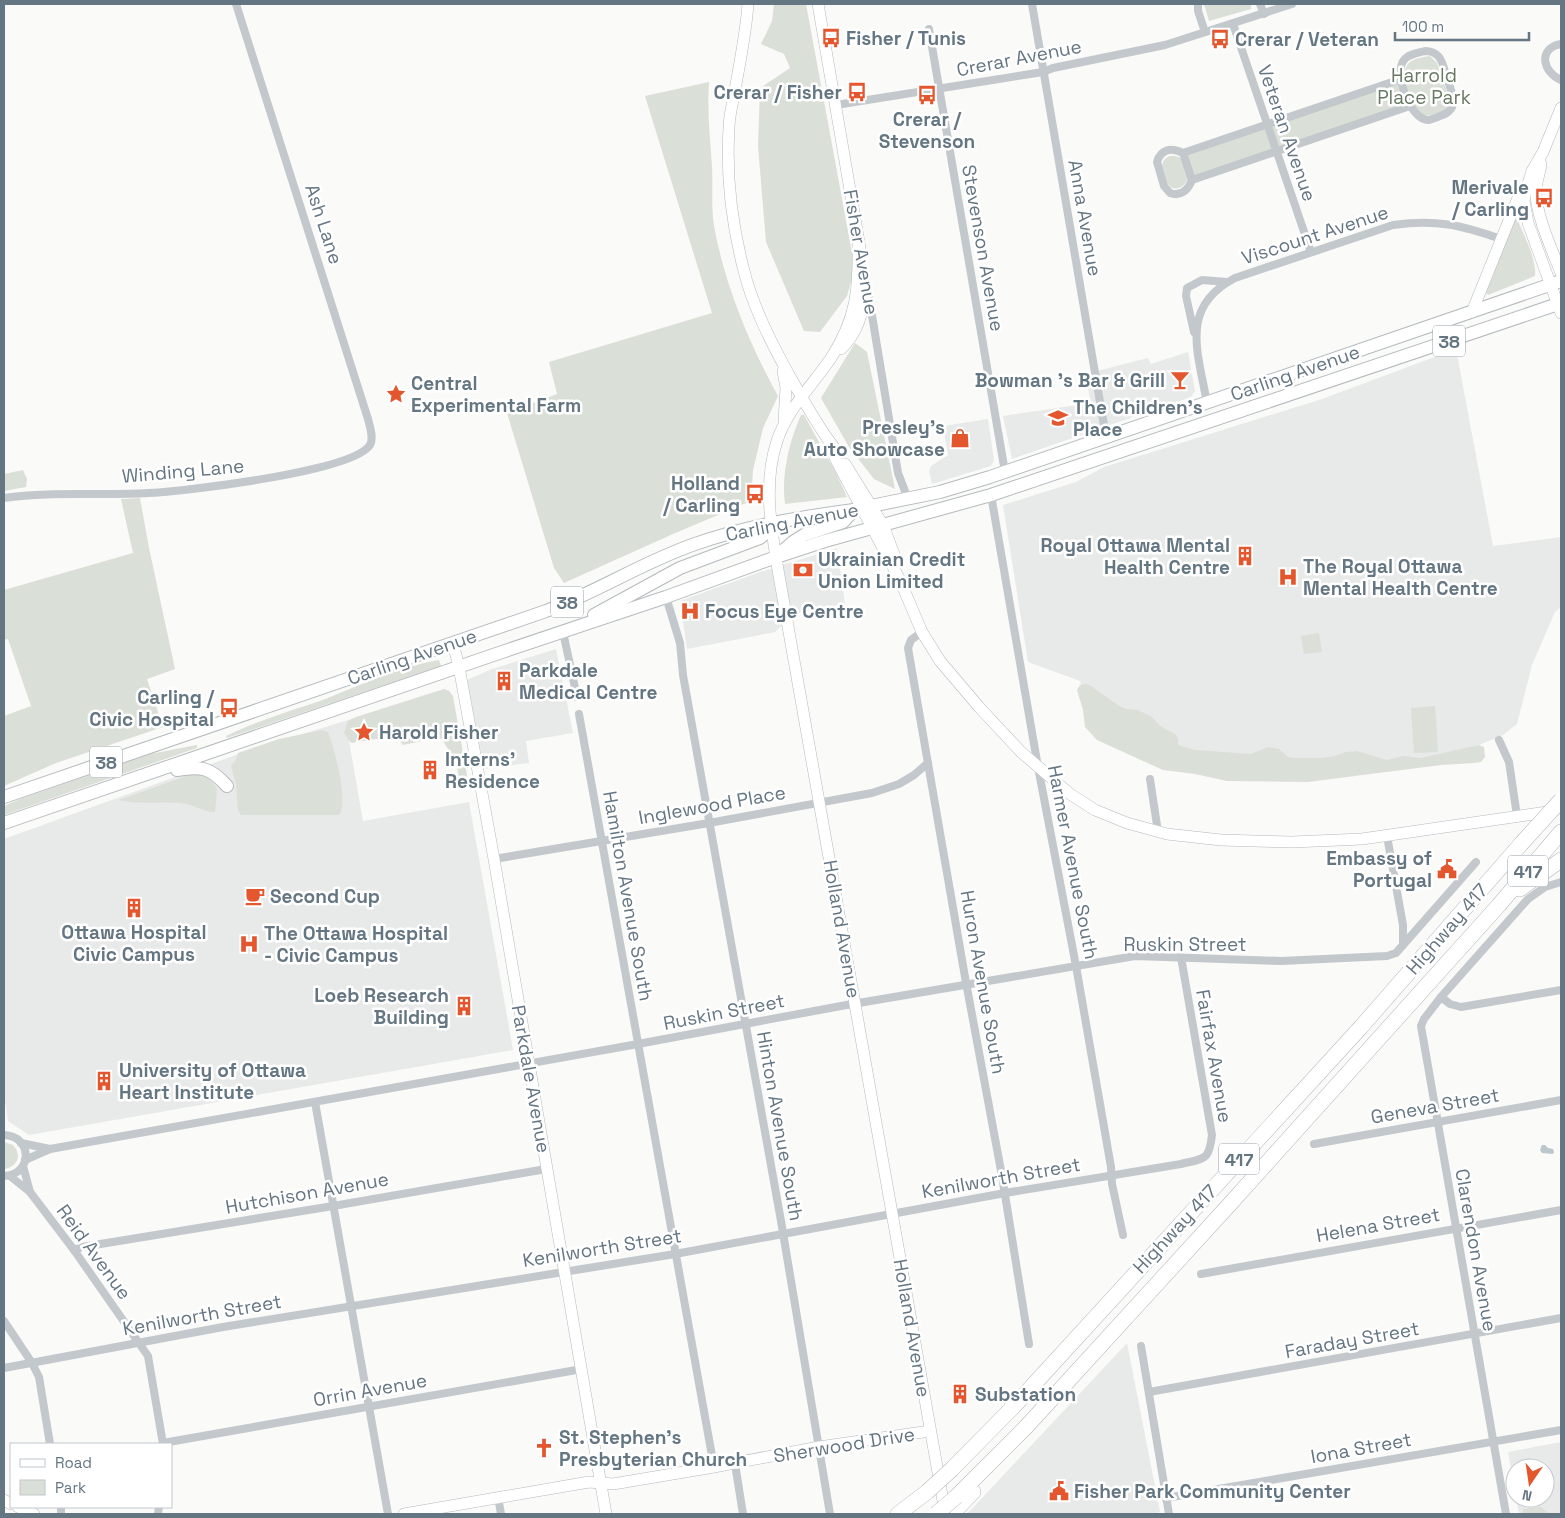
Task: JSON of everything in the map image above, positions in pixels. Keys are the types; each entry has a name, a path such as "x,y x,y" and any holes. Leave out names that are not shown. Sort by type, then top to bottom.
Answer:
{"highway":[{"name":"Highway 417","path":"898,1514 927,1492 952,1469 1014,1405 1361,1027 1561,800"},
{"name":"417","path":"936,1514 961,1499 1499,905 1559,834"},
{"path":"1499,905 1561,860"},
{"path":"952,1514 961,1499"}],"main road":[{"path":"748,4 729,126 728,168 732,209 751,295 763,324 801,396 829,441 855,477 862,508 878,527 897,561 899,578 922,632 940,661 955,680 1011,742 1059,786 1087,805 1116,819 1158,832 1213,839 1270,842 1332,841 1387,836 1561,810"},
{"name":"Fisher Avenue","path":"818,4 865,274"},
{"path":"1472,312 1520,191 1543,152 1561,108"},
{"path":"1543,152 1536,185 1536,198 1542,222 1561,273"},
{"path":"1532,171 1525,195 1525,216 1556,283 1560,306"},
{"name":"Holland Avenue","path":"831,358 852,316 856,302 859,277 858,242"},
{"name":"Holland Avenue","path":"865,274 864,306 858,324 845,345 831,358 801,396 784,424 777,442 770,472 769,495 776,557 946,1514"},
{"name":"Carling Avenue","path":"4,797 576,599 660,558 694,544 735,531 771,523 862,508 966,485 1556,283"},
{"name":"Carling Avenue","path":"4,823 666,598 776,557 991,495 1560,306"},
{"path":"782,361 786,388 784,424"},
{"path":"1089,443 1095,460"},
{"path":"776,557 788,545 804,535 843,522 862,508"},
{"path":"563,632 680,568 758,538 767,532 771,523"},
{"name":"Parkdale Avenue","path":"453,643 460,667 494,859 606,1514"},
{"path":"137,777 197,768 213,772 227,786"},
{"name":"Sherwood Drive","path":"404,1514 589,1482 613,1484 714,1468 819,1447 930,1431"},
{"path":"20,1508 34,1514"}],"street":[{"name":"Ash Lane","path":"236,4 372,432 371,442 362,453"},
{"name":"Anna Avenue","path":"1032,4 1106,437"},
{"path":"1198,4 1198,11 1205,32"},
{"path":"1260,4 1264,14"},
{"name":"Crerar Avenue","path":"836,105 1043,72 1053,68 1165,45 1292,4"},
{"name":"Veteran Avenue","path":"1233,24 1310,252"},
{"name":"Stevenson Avenue","path":"929,29 1005,472"},
{"path":"1561,44 1552,47 1547,54 1545,63 1548,72 1561,80"},
{"path":"1425,51 1433,52 1440,58 1454,98 1453,106 1448,113 1430,120 1418,117 1410,106 1399,71 1408,56 1425,51"},
{"path":"1401,79 1183,153 1172,149 1167,150 1159,157 1158,168 1164,186 1170,193 1180,194 1184,192 1192,180 1410,106"},
{"path":"1183,153 1192,180"},
{"name":"Viscount Avenue","path":"1196,336 1199,316 1205,302 1213,292 1227,282 1382,228 1420,222 1435,222 1459,225 1501,239"},
{"name":"Fisher Avenue","path":"865,274 898,473 908,499"},
{"name":"Viscount Avenue","path":"1207,403 1196,336 1186,296 1187,288 1190,285 1206,280 1227,282"},
{"name":"Winding Lane","path":"4,498 56,494 149,493 242,483 320,468 362,453"},
{"name":"Harmer Avenue South","path":"991,495 1038,767 1076,966 1120,1227 1124,1235"},
{"name":"Hinton Avenue South","path":"666,598 680,643 683,675 744,1025 783,1233 830,1514"},
{"path":"563,632 577,698"},
{"name":"Huron Avenue South","path":"922,632 911,640 908,646 966,984 1005,1193 1029,1344"},
{"name":"Hamilton Avenue South","path":"579,714 714,1468"},
{"path":"1499,740 1509,762 1517,816"},
{"name":"Inglewood Place","path":"494,859 709,823 872,793 899,784 914,775 928,763"},
{"path":"1150,779 1158,832"},
{"path":"1387,836 1403,924 1403,945"},
{"name":"Ruskin Street","path":"5,1177 20,1170 24,1163 50,1149 966,984 1135,956 1281,961 1387,956 1396,953 1476,862"},
{"name":"Clarendon Avenue","path":"1506,1514 1421,1026 1424,1019 1441,997 1528,899 1545,887 1561,882"},
{"name":"Fairfax Avenue","path":"1181,957 1212,1135 1209,1153 1205,1158"},
{"path":"1441,997 1450,1004 1461,1007 1561,990"},
{"name":"Geneva Street","path":"1314,1144 1561,1100"},
{"path":"315,1102 388,1514"},
{"path":"4,1129 8,1136 21,1143"},
{"name":"Ruskin Street","path":"21,1143 50,1149"},
{"name":"Reid Avenue","path":"21,1143 25,1151 24,1163 30,1192"},
{"name":"Kenilworth Street","path":"4,1368 222,1327 675,1254 1005,1193 1182,1164 1205,1158"},
{"name":"Hutchison Avenue","path":"74,1250 82,1247 546,1169"},
{"name":"Reid Avenue","path":"5,1177 30,1192 74,1250 148,1356 163,1443"},
{"name":"Helena Street","path":"1201,1274 1561,1210"},
{"name":"Faraday Street","path":"1149,1392 1561,1318"},
{"path":"4,1321 39,1377 50,1443"},
{"path":"1141,1346 1169,1514"},
{"name":"Orrin Avenue","path":"169,1443 582,1369"},
{"name":"Iona Street","path":"1166,1498 1561,1430"},
{"path":"735,1464 743,1514"},
{"path":"498,1497 501,1514"}],"shaded area":[{"name":"The Royal Ottawa Mental Health Centre","path":"1456,349 1493,546 1561,537 1561,607 1555,612 1532,665 1517,724 1503,735 1457,754 1276,778 1091,729 1080,681 1028,662 1003,505 1076,482 1104,467 1322,399"},
{"path":"1188,352 1195,391 1191,397 1012,459 1003,416 1091,403 1085,374 1148,358 1151,364"},
{"path":"988,419 994,460 991,466 932,484 929,471 931,466 948,455 943,426"},
{"path":"837,548 845,604 796,613 775,632 687,649 680,601 760,572"},
{"path":"556,649 573,733 526,741 529,763 484,769 467,680 492,669"},
{"name":"The Ottawa Hospital - Civic Campus","path":"439,692 455,722 349,741 363,821 469,802 513,1050 29,1135 8,1121 4,1094 4,839 244,752"},
{"path":"1542,1145 1553,1149 1553,1154 1542,1153 1540,1150"},
{"path":"1127,1343 1160,1512 1151,1514 967,1514"},
{"path":"1561,1442 1561,1514 1519,1514 1518,1508 1555,1508 1555,1458 1509,1458 1508,1452"}],"green space":[{"path":"774,4 806,4 855,269 847,296 820,332 804,331 766,242 758,146 760,88 790,68 784,54 761,44 772,21"},
{"path":"1204,4 1251,4 1251,9 1209,21"},
{"name":"Harrold Place Park","path":"1430,56 1437,63 1449,97 1447,107 1439,113 1422,115 1412,104 1188,178 1180,188 1172,188 1167,183 1162,165 1167,157 1175,156 1181,158 1404,81 1405,69 1410,62 1418,58"},
{"path":"709,82 714,226 731,292 739,314 757,356 778,396 763,428 753,470 751,501 564,583 554,568 507,413 557,394 549,362 712,313 645,96"},
{"path":"1515,219 1518,221 1530,248 1535,276 1488,295 1486,293"},
{"path":"855,343 867,352 895,489 874,479 849,447 821,398"},
{"path":"801,415 804,415 847,497 785,504 785,470 793,436"},
{"path":"23,470 27,479 26,487 4,491 4,474"},
{"path":"140,498 175,669 147,679 163,727 56,763 4,786 4,716 31,706 8,639 4,640 4,590 133,553 121,499"},
{"path":"1319,633 1322,652 1304,654 1301,636"},
{"path":"439,660 441,666 227,738 226,736 260,721 320,701 393,672"},
{"path":"1086,684 1119,706 1138,710 1152,717 1160,726 1175,734 1178,739 1178,745 1195,750 1251,754 1268,747 1279,749 1288,757 1294,758 1323,758 1357,751 1387,760 1403,756 1421,758 1479,745 1484,747 1485,757 1481,762 1474,763 1441,765 1308,782 1227,781 1163,770 1097,740 1085,727 1083,710 1077,690 1080,685"},
{"path":"444,689 453,696 468,781 460,783 456,763 442,739 436,738 403,745 395,736 351,743 344,733 348,721 356,717"},
{"path":"1435,706 1438,752 1414,753 1411,708"},
{"path":"322,730 328,732 339,774 342,809 339,815 241,815 238,810 236,784 231,765 235,762 238,753 279,739"},
{"path":"197,745 197,748 4,815 4,806 20,799 150,754"},
{"path":"192,774 207,777 217,789 215,812 181,803 119,800"},
{"path":"4,1142 13,1145 18,1156 16,1163 5,1169"},
{"path":"1542,1508 1549,1514 1523,1514 1523,1509"}],"place":[{"name":"Fisher / Tunis","path":"831,38"},
{"name":"Crerar / Veteran","path":"1220,39"},
{"name":"Crerar / Fisher","path":"857,92"},
{"name":"Crerar / Stevenson","path":"927,95"},
{"name":"Merivale / Carling","path":"1544,198"},
{"name":"Bowman 's Bar & Grill","path":"1180,380"},
{"name":"Central Experimental Farm","path":"396,394"},
{"name":"The Children's Place","path":"1058,418"},
{"name":"Presley's Auto Showcase","path":"960,438"},
{"name":"Holland / Carling","path":"755,494"},
{"name":"Royal Ottawa Mental Health Centre","path":"1245,556"},
{"name":"Ukrainian Credit Union Limited","path":"803,570"},
{"name":"The Royal Ottawa Mental Health Centre","path":"1288,577"},
{"name":"Focus Eye Centre","path":"690,611"},
{"name":"Parkdale Medical Centre","path":"504,681"},
{"name":"Carling / Civic Hospital","path":"229,708"},
{"name":"Harold Fisher","path":"364,732"},
{"name":"Interns' Residence","path":"430,770"},
{"name":"Embassy of Portugal","path":"1447,869"},
{"name":"Second Cup","path":"255,896"},
{"name":"Ottawa Hospital Civic Campus","path":"134,908"},
{"name":"The Ottawa Hospital - Civic Campus","path":"249,944"},
{"name":"Loeb Research Building","path":"464,1006"},
{"name":"University of Ottawa Heart Institute","path":"104,1081"},
{"name":"Substation","path":"960,1394"},
{"name":"St. Stephen's Presbyterian Church","path":"544,1448"},
{"name":"Fisher Park Community Center","path":"1059,1491"}]}
